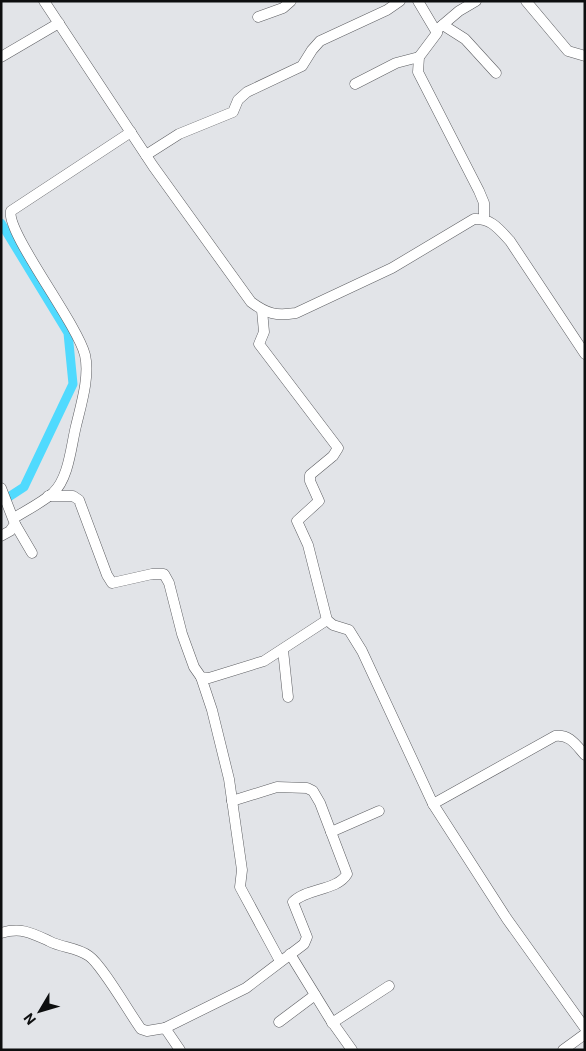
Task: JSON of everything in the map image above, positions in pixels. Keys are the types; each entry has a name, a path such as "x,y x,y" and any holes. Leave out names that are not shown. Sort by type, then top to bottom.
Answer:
{"street":[{"path":"44,1 146,155 251,302 262,310 280,316 296,312 405,261 474,219 484,219 496,225 510,241 585,354"},
{"path":"258,17 283,8 291,1"},
{"path":"146,155 179,134 231,113 238,100 247,92 302,66 320,41 387,10 400,1"},
{"path":"418,1 440,28 465,39 496,73"},
{"path":"476,1 459,11 440,28 436,37 419,57 417,64 421,81 479,190 484,202 484,219"},
{"path":"526,1 568,50 585,56"},
{"path":"1,57 59,23"},
{"path":"356,84 396,63 419,57"},
{"path":"1,536 10,531 15,521 48,496 63,478 82,396 86,364 82,346 64,309 24,246 10,216 11,211 131,132"},
{"path":"262,310 264,332 260,344 338,448 337,453 310,475 310,482 319,501 297,521 308,545 327,620 332,625 349,630 360,646 433,804 507,919 585,1028"},
{"path":"2,489 15,521 32,552"},
{"path":"48,496 73,496 79,500 107,575 112,583 152,574 164,574 169,583 185,643 194,667 201,677 212,710 232,801 242,870 240,887 280,961"},
{"path":"201,677 209,678 256,664 283,650 327,620"},
{"path":"283,650 288,697"},
{"path":"433,804 555,736 564,735 571,739 585,755"},
{"path":"1,933 14,930 29,931 50,942 72,947 86,954 94,961 141,1029 147,1031 165,1028 232,996 304,944 307,937 293,902 304,895 339,881 347,874 316,795 307,788 277,787 232,801"},
{"path":"331,832 379,811"},
{"path":"290,954 332,1023 352,1050"},
{"path":"332,1023 389,986"},
{"path":"280,1022 315,995"},
{"path":"165,1028 180,1050"},
{"path":"563,1050 585,1034"}],"waterway":[{"path":"1,223 68,333 73,384 24,487 1,502"}]}
